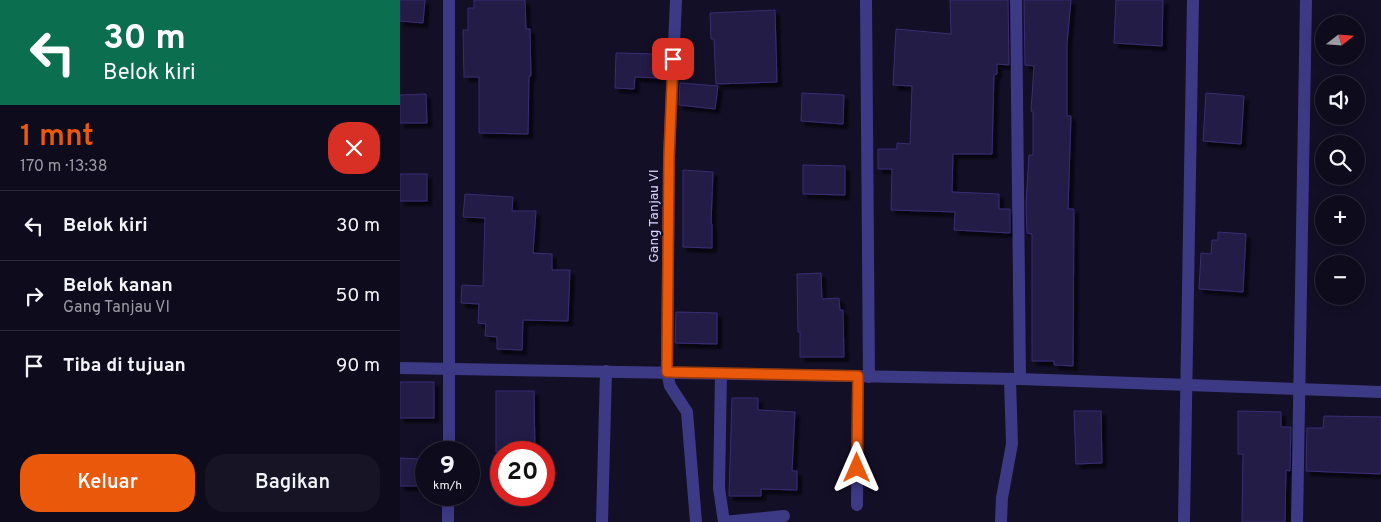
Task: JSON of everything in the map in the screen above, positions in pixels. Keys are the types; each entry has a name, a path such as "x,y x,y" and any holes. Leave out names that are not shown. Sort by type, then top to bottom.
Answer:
{"street":[{"path":"449,0 449,441"},
{"name":"Gang Tanjau VI","path":"667,372 669,157 676,0"},
{"path":"857,505 863,377 866,0"},
{"path":"1001,522 1002,498 1012,444 1015,379 1016,0"},
{"path":"1184,522 1193,0"},
{"path":"1297,522 1306,0"},
{"path":"400,368 1015,379 1381,392"},
{"path":"602,522 606,371"},
{"path":"667,372 670,386 687,412 696,522"},
{"path":"721,374 719,488 724,522 784,516"},
{"path":"448,506 448,522"}],"building":[{"path":"400,0 425,0 423,23 400,21"},
{"path":"474,0 525,0 526,29 530,29 531,76 529,76 528,134 479,133 479,77 464,77 463,30 468,30 468,8 474,8"},
{"path":"950,0 1008,0 1009,65 997,64 997,74 994,75 992,154 953,154 952,192 999,194 999,209 1010,209 1010,233 954,230 955,212 891,210 892,169 878,169 878,149 897,149 897,143 910,144 912,86 893,85 896,29 951,34"},
{"path":"1024,0 1071,0 1067,44 1067,116 1071,116 1068,209 1074,209 1073,366 1054,365 1054,361 1032,361 1032,234 1027,233 1026,203 1029,155 1033,155 1033,112 1031,111 1034,66 1025,65"},
{"path":"1116,0 1163,0 1162,46 1114,43"},
{"path":"775,10 777,82 716,84 714,39 711,39 710,13"},
{"path":"616,53 659,54 659,78 635,77 634,89 615,88"},
{"path":"680,83 718,86 715,109 679,105"},
{"path":"802,93 844,95 843,124 801,121"},
{"path":"1206,93 1244,96 1241,144 1203,141"},
{"path":"426,94 427,123 400,123 400,95"},
{"path":"803,165 845,166 845,195 803,194"},
{"path":"683,170 713,172 712,248 683,247"},
{"path":"400,174 427,174 427,201 400,201"},
{"path":"465,194 513,197 512,211 536,211 533,253 552,254 552,270 570,270 568,321 523,320 522,350 497,349 497,337 485,336 486,324 478,323 479,304 461,303 462,285 483,286 485,218 463,217"},
{"path":"1218,232 1246,234 1243,292 1199,289 1201,253 1211,254 1212,240 1218,240"},
{"path":"821,273 822,299 839,298 840,310 843,310 844,357 800,357 797,274"},
{"path":"676,312 717,313 717,344 675,343"},
{"path":"400,382 434,382 434,418 400,418"},
{"path":"496,391 534,391 535,441 496,441"},
{"path":"732,398 758,398 758,410 795,412 792,471 797,471 797,490 761,489 761,496 729,496"},
{"path":"1074,411 1101,411 1102,463 1076,464"},
{"path":"1238,411 1281,412 1281,427 1291,427 1290,471 1286,470 1285,522 1242,522 1243,454 1238,454"},
{"path":"1324,416 1381,417 1381,474 1306,471 1307,428 1323,428"},
{"path":"400,458 415,459 415,486 400,486"}],"route":[{"path":"673,59 669,157 667,372 858,376 857,468"}]}
